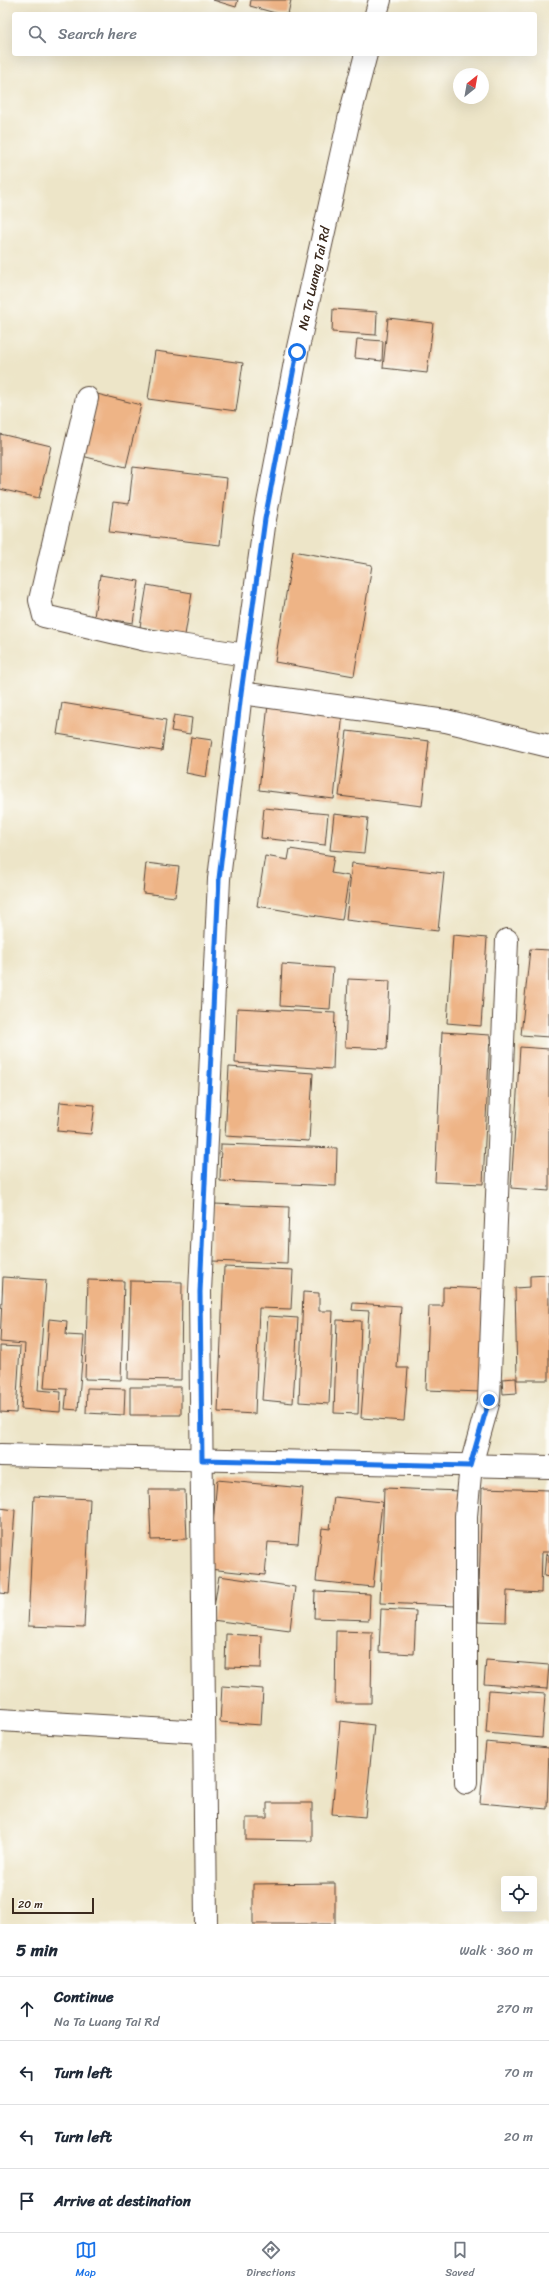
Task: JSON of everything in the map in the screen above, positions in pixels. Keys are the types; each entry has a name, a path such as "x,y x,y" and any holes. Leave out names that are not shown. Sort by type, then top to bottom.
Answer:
{"street":[{"path":"377,12 380,0"},
{"name":"Na Ta Luang Tai Rd","path":"206,1924 200,1292 219,879 241,693 265,519 297,352 350,115 365,56"},
{"path":"87,398 40,600 44,616 146,640 246,655"},
{"path":"241,693 446,721 549,746"},
{"path":"466,1783 466,1516 470,1466 489,1400 507,940"},
{"path":"0,1455 549,1467"},
{"path":"0,1720 203,1732"}],"building":[{"path":"213,0 238,0 236,7"},
{"path":"251,0 291,0 288,12 272,12 250,6"},
{"path":"333,309 377,312 376,335 332,332"},
{"path":"388,318 433,323 427,373 383,368"},
{"path":"357,339 383,341 382,361 355,358"},
{"path":"155,351 243,363 236,411 148,399"},
{"path":"93,393 141,405 126,467 78,455"},
{"path":"0,434 51,446 39,498 0,489"},
{"path":"133,467 227,478 220,545 109,532 113,502 129,504"},
{"path":"293,551 372,565 354,676 275,662"},
{"path":"100,575 139,581 133,623 94,617"},
{"path":"147,585 192,593 185,635 140,627"},
{"path":"62,703 166,720 162,751 57,734"},
{"path":"268,704 343,713 334,799 259,790"},
{"path":"174,715 192,718 190,734 171,731"},
{"path":"347,731 429,741 422,806 339,796"},
{"path":"191,737 212,740 206,777 186,773"},
{"path":"264,808 328,814 325,845 261,838"},
{"path":"334,814 368,818 364,853 330,850"},
{"path":"290,849 334,856 331,873 349,876 342,920 257,906 265,856 288,860"},
{"path":"146,863 179,867 175,897 143,893"},
{"path":"352,863 444,873 438,931 346,920"},
{"path":"453,935 487,938 481,1026 447,1023"},
{"path":"530,949 549,950 549,1037 521,1035"},
{"path":"282,964 333,968 330,1009 280,1006"},
{"path":"348,979 390,981 387,1049 345,1047"},
{"path":"237,1008 335,1013 333,1069 235,1063"},
{"path":"442,1032 490,1035 483,1184 435,1182"},
{"path":"520,1047 549,1049 549,1191 511,1188"},
{"path":"229,1067 313,1073 309,1141 225,1136"},
{"path":"60,1102 95,1105 91,1134 57,1131"},
{"path":"221,1144 337,1148 336,1186 220,1181"},
{"path":"214,1204 289,1207 287,1264 212,1261"},
{"path":"224,1267 293,1270 291,1309 259,1308 255,1414 218,1412"},
{"path":"549,1275 549,1380 517,1380 515,1288 530,1287 530,1276"},
{"path":"3,1277 46,1280 38,1390 61,1392 60,1412 21,1409 25,1344 0,1342"},
{"path":"88,1280 124,1281 121,1380 85,1379"},
{"path":"130,1281 182,1282 181,1380 128,1379"},
{"path":"443,1287 486,1289 482,1392 426,1390 429,1306 443,1306"},
{"path":"303,1292 319,1293 319,1311 333,1311 329,1404 299,1402"},
{"path":"353,1303 401,1306 397,1368 408,1368 404,1421 361,1418 369,1311 352,1310"},
{"path":"268,1316 298,1318 293,1403 262,1400"},
{"path":"49,1319 67,1321 66,1335 84,1336 78,1410 65,1409 67,1389 44,1388"},
{"path":"337,1320 361,1321 358,1414 334,1413"},
{"path":"0,1346 20,1347 16,1413 0,1412"},
{"path":"516,1378 517,1393 503,1394 502,1379"},
{"path":"130,1387 181,1387 181,1415 130,1415"},
{"path":"87,1388 125,1389 124,1415 86,1413"},
{"path":"217,1480 303,1488 298,1544 268,1542 265,1575 209,1569"},
{"path":"384,1488 460,1491 456,1606 380,1603"},
{"path":"482,1488 549,1490 549,1552 542,1552 541,1593 507,1591 506,1622 478,1621"},
{"path":"149,1490 185,1490 187,1539 151,1540"},
{"path":"34,1496 90,1499 84,1628 28,1626"},
{"path":"334,1497 382,1502 373,1587 316,1581 322,1528 330,1529"},
{"path":"0,1508 15,1510 9,1594 0,1593"},
{"path":"546,1554 549,1555 549,1577 544,1576"},
{"path":"219,1576 295,1587 290,1630 212,1620"},
{"path":"315,1591 370,1594 369,1620 314,1618"},
{"path":"381,1609 416,1611 414,1654 379,1652"},
{"path":"336,1631 372,1632 371,1703 335,1703"},
{"path":"226,1634 262,1636 261,1668 225,1667"},
{"path":"486,1660 549,1665 547,1689 484,1684"},
{"path":"222,1686 263,1689 261,1725 220,1722"},
{"path":"489,1690 545,1694 542,1738 486,1733"},
{"path":"340,1721 374,1725 365,1817 332,1814"},
{"path":"486,1742 549,1748 547,1809 480,1803"},
{"path":"267,1803 312,1803 312,1841 246,1840 246,1818 267,1818"},
{"path":"335,1883 335,1924 253,1924 253,1884"}],"route":[{"path":"297,352 265,519 241,693 219,879 200,1292 202,1460 470,1466 489,1400"}]}
